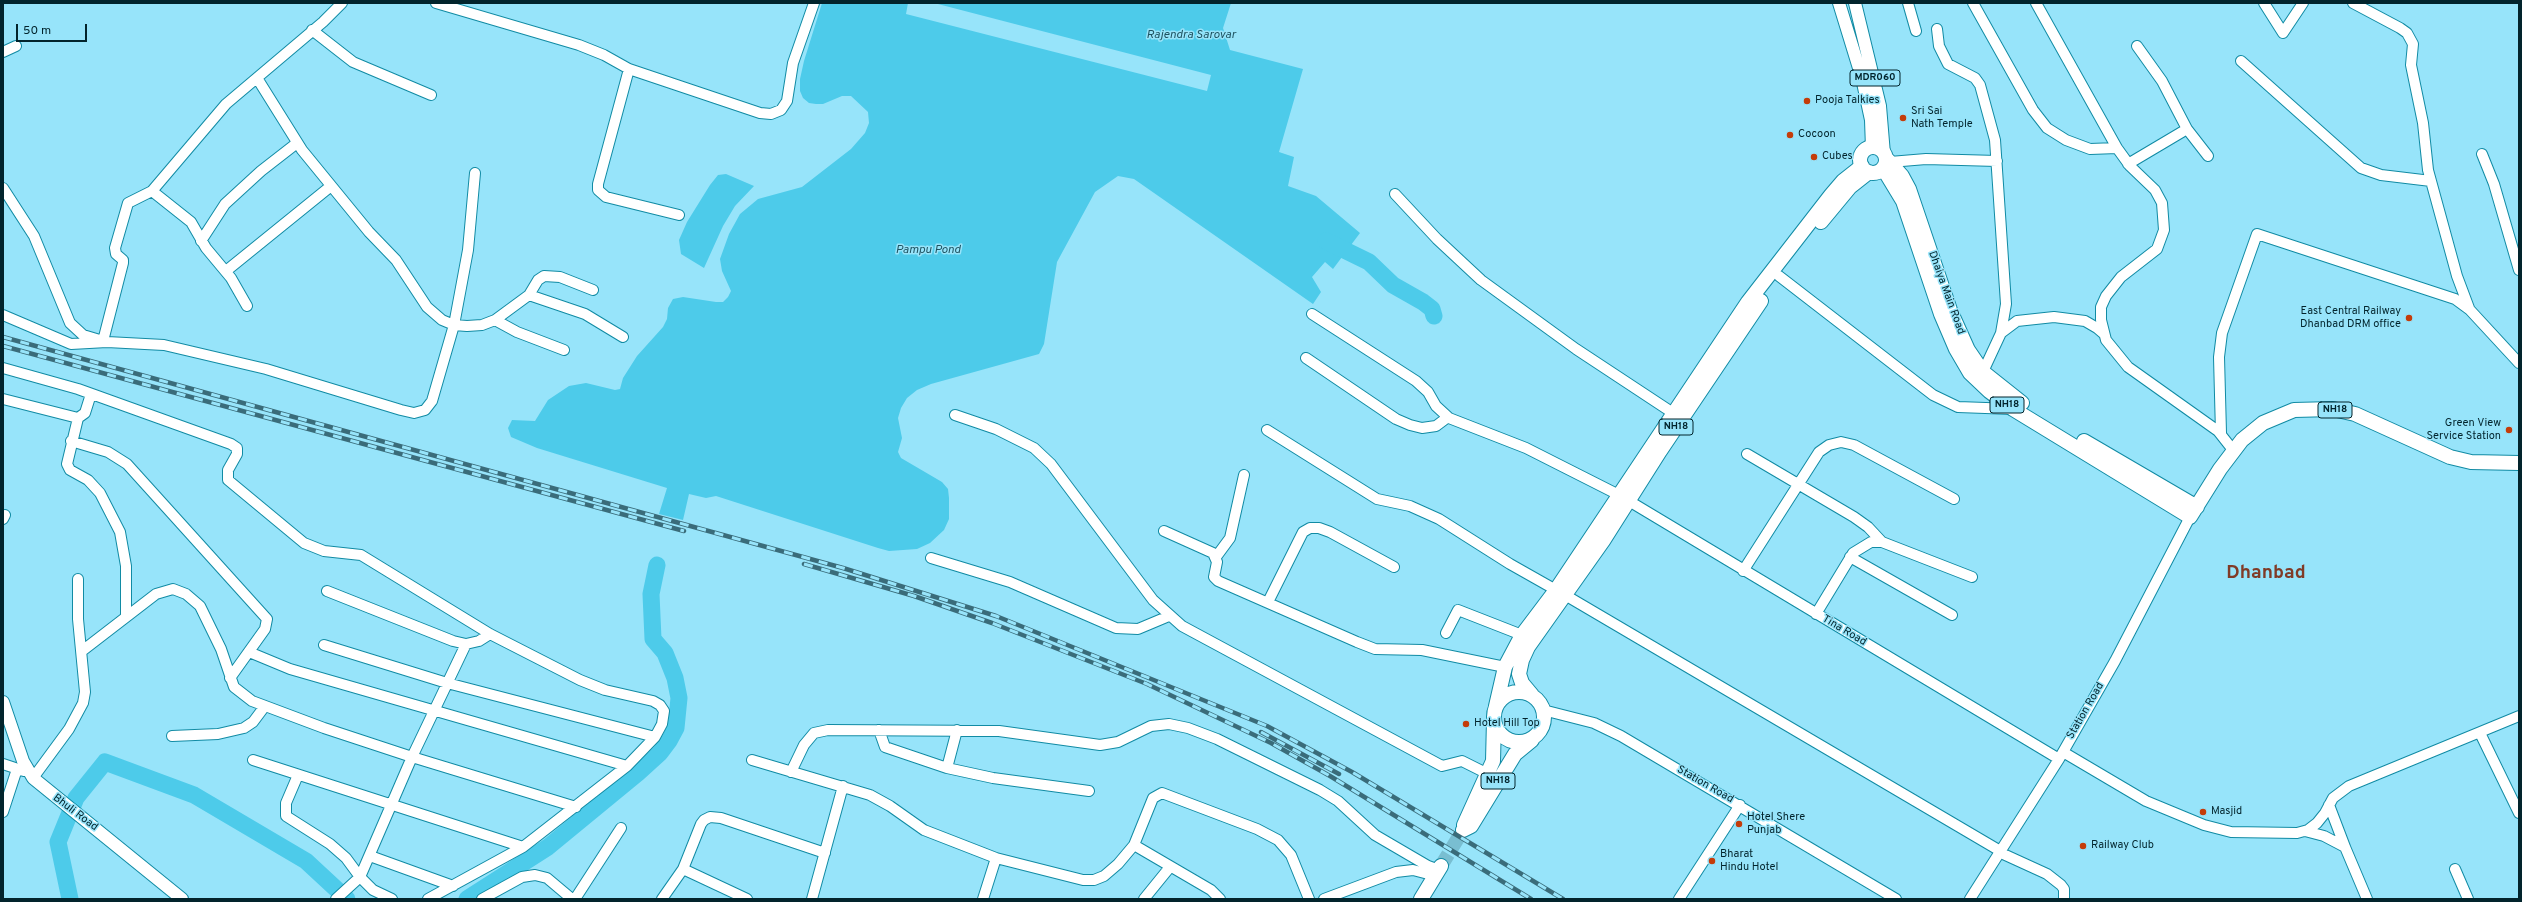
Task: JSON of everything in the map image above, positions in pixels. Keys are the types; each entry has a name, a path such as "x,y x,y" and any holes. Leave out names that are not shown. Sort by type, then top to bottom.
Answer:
{"highway":[{"name":"NH18","path":"1624,498 1660,451 1780,276 1850,187 1878,161"},
{"name":"NH18","path":"1561,593 1522,634 1505,667 1495,712 1493,761 1464,821 1462,831 1471,826 1515,754 1537,734 1543,723 1543,710 1520,679 1522,660 1528,647 1561,593 1624,498 1673,413 1721,341 1775,266 1843,181 1878,161"},
{"name":"Dhaiya Main Road","path":"1878,161 1902,201 1950,335 1964,364 2019,402 2193,512"},
{"name":"Dhaiya Main Road","path":"1981,377 2013,409 2193,512"},
{"name":"NH18","path":"2193,512 2233,450 2250,432 2278,415 2313,408 2333,409 2355,414 2450,457 2471,462 2519,463"},
{"path":"1532,696 1515,692 1504,697 1495,712 1502,735 1513,741 1526,740 1537,734"},
{"path":"1421,899 1439,871"}],"main road":[{"name":"Dhaiya Main Road","path":"1839,3 1862,78 1878,161"},
{"name":"Dhaiya Main Road","path":"1855,3 1880,106 1878,161"},
{"name":"Bhuli Road","path":"3,702 26,773 52,796 182,899"}],"street":[{"path":"105,342 123,263 123,260 116,254 115,248 125,209 132,200 152,191 226,104 342,3"},
{"path":"436,3 590,49 629,69 760,113 776,113 787,101 794,56 814,3"},
{"path":"1908,3 1916,31"},
{"path":"1973,3 2032,110 2043,124 2055,134 2078,146 2099,150 2117,148"},
{"path":"2036,3 2117,148 2128,164 2160,196 2163,210 2164,230 2157,249 2126,272 2106,296 2100,312 2104,334"},
{"path":"2264,3 2283,34 2303,3"},
{"path":"2353,3 2400,28 2411,38 2414,49 2413,75 2420,104 2431,181 2457,276 2470,310"},
{"path":"1937,29 1939,46 1948,64 1975,78 1980,85 1993,127 1997,161 2006,289 2001,333 1981,377"},
{"path":"312,30 353,62 431,95"},
{"path":"3,52 16,46"},
{"path":"2137,46 2162,81 2187,129 2208,156"},
{"path":"2241,61 2361,168 2381,176 2431,181"},
{"path":"629,69 598,184 598,190 606,197 679,215"},
{"path":"257,78 297,144 369,232 396,260 427,307 442,320 454,325 482,324 495,320 529,296 538,280 544,276 560,277 593,290"},
{"path":"2128,164 2187,129"},
{"path":"201,241 225,204 261,171 297,144"},
{"path":"2482,154 2494,184 2519,270"},
{"path":"1878,161 1919,159 1997,161"},
{"path":"3,315 71,344 105,342 143,343 186,349 266,369 414,413 425,410 432,401 454,325 468,250 475,173"},
{"path":"226,271 331,186"},
{"path":"3,188 34,236 70,323 83,335 105,342"},
{"path":"152,191 191,222 201,241 226,271 247,306"},
{"path":"1395,194 1437,239 1481,280 1564,341 1673,413"},
{"path":"2221,433 2219,357 2222,333 2257,234 2447,296 2470,310 2518,360"},
{"path":"1780,276 1933,395 1958,407 2013,409"},
{"path":"529,296 585,314 623,337"},
{"path":"1306,358 1396,419 1410,426 1422,428 1436,426 1448,417 1436,406 1428,392 1416,381 1312,314"},
{"path":"2001,333 2017,321 2054,317 2085,321 2098,328 2104,334 2112,349 2128,367 2221,433 2233,450"},
{"path":"495,320 511,329 564,350"},
{"path":"3,368 91,394 232,444 236,448 237,454 228,470 228,480 304,542 324,551 361,555 490,634 580,680 605,690 660,704 664,711 662,724 655,737 627,766 523,847 428,899"},
{"path":"91,394 85,413 78,418 71,441 67,464 70,470 88,480 100,492 120,532 126,566 126,616"},
{"path":"3,399 78,418"},
{"path":"955,415 996,429 1034,448 1051,464 1153,600 1169,616 1182,626 1211,643 1266,670 1442,766 1462,761 1488,774"},
{"name":"Tina Road","path":"1448,417 1526,448 1624,498 1816,614 2061,755 2146,801 2204,826 2231,832 2263,834 2305,831 2324,836 2345,847"},
{"path":"1267,430 1377,499 1410,506 1444,521 1510,564 2001,853 2047,874 2064,889 2064,899"},
{"path":"71,441 108,452 127,464 164,508 267,619 265,629 230,678"},
{"path":"1743,571 1797,484 1819,452 1829,445 1841,442 1854,445 1954,499"},
{"path":"1747,454 1854,517 1882,542 1972,577"},
{"path":"1244,475 1230,538 1216,557 1214,577 1218,581 1375,649 1422,650 1505,667"},
{"name":"Station Road","path":"1970,899 2001,853 2061,755 2115,661 2193,512"},
{"path":"1268,602 1303,532 1310,528 1319,528 1330,532 1394,567"},
{"path":"1164,531 1213,553 1216,557"},
{"path":"1816,614 1850,557 1862,546 1871,542 1882,542"},
{"path":"1850,557 1952,616"},
{"path":"931,558 1010,582 1116,628 1138,629 1169,616"},
{"path":"3,812 26,773 69,729 83,703 85,692 78,619 78,579"},
{"path":"82,651 156,594 173,589 186,594 200,606 221,649 230,678 240,694 265,706 412,757 576,807"},
{"path":"327,591 466,644 479,641 490,634"},
{"path":"1446,633 1458,610 1522,634"},
{"path":"338,898 350,885 360,878 412,757 466,644"},
{"path":"324,645 447,683 655,737"},
{"path":"249,652 290,669 627,766"},
{"path":"172,736 218,734 244,728 253,722 265,706"},
{"name":"Station Road","path":"1543,710 1594,723 1621,736 1740,804 1896,899"},
{"path":"2305,831 2317,823 2339,791 2348,786 2519,716"},
{"path":"792,772 804,744 814,733 828,730 957,730 1030,734 1100,746 1118,742 1151,726 1169,724 1188,728 1217,739 1320,790 1338,801 1376,835 1439,871"},
{"path":"879,730 885,747 947,768 993,778 1088,791"},
{"path":"947,768 957,730"},
{"path":"2480,733 2519,813"},
{"path":"253,760 523,847"},
{"path":"752,760 870,795 890,806 924,830 996,858 1083,880 1094,880 1104,876 1114,868 1134,845 1154,798 1157,794 1168,795 1257,829 1278,840 1291,854 1309,899"},
{"path":"3,764 26,773"},
{"path":"298,775 286,803 286,816 330,844 346,858 360,878 373,890 392,899"},
{"path":"812,899 843,786"},
{"path":"1679,899 1740,804"},
{"path":"2329,804 2367,899"},
{"path":"662,899 683,869 701,824 704,820 710,817 721,818 825,853"},
{"path":"482,899 522,878 535,874 547,878 574,899 620,828"},
{"path":"1134,845 1211,890 1220,899"},
{"path":"370,856 453,886"},
{"path":"983,899 996,858"},
{"path":"1144,899 1170,867"},
{"path":"683,869 747,899"},
{"path":"2455,869 2468,899"},
{"path":"1324,899 1396,872 1413,870 1439,871"}],"water":[{"name":"Pampu Pond","path":"822,3 908,3 906,14 1207,91 1211,75 934,3 1231,3 1223,28 1230,50 1303,69 1279,152 1294,157 1288,186 1316,196 1360,233 1333,269 1325,262 1312,277 1321,292 1313,304 1134,179 1118,176 1095,192 1057,262 1044,344 1039,354 931,384 917,390 907,398 901,408 898,418 902,438 898,452 901,458 942,482 948,489 949,519 944,530 930,543 917,549 889,551 716,496 706,498 689,494 683,520 659,514 667,488 537,448 511,437 508,428 512,420 535,421 548,400 569,386 586,383 615,390 620,389 623,378 637,356 663,327 667,319 668,308 673,299 683,297 723,302 728,297 731,291 722,271 720,259 729,234 740,214 758,199 802,187 851,149 865,133 869,123 868,112 851,96 842,96 823,104 816,104 809,103 803,98 800,91 800,79 804,61"},
{"path":"726,174 754,186 735,206 723,226 704,268 681,254 679,240 687,222 710,185 718,175"}],"waterway":[{"path":"1326,241 1369,262 1393,285 1423,302 1432,309 1434,316"},
{"path":"467,899 548,847 638,773 660,753 669,741 676,728 679,698 675,678 665,653 653,639 651,594 657,565"},
{"path":"70,899 58,842 76,798 105,762 194,795 306,861 347,899"}],"tunnel":[{"path":"1441,866 1461,833"}],"railway":[{"path":"3,337 843,568 996,616 1267,726 1352,772 1563,899"},
{"path":"3,346 684,531"},
{"path":"804,564 914,596 992,623 1147,684 1271,743 1330,776 1531,899"},
{"path":"1261,732 1339,774"}],"place":[{"name":"Pooja Talkies","path":"1807,101"},
{"name":"Sri Sai Nath Temple","path":"1903,118"},
{"name":"Cocoon","path":"1790,135"},
{"name":"Cubes","path":"1814,157"},
{"name":"East Central Railway Dhanbad DRM office","path":"2409,318"},
{"name":"Green View Service Station","path":"2509,430"},
{"name":"Hotel Hill Top","path":"1466,724"},
{"name":"Masjid","path":"2203,812"},
{"name":"Hotel Shere Punjab","path":"1739,824"},
{"name":"Railway Club","path":"2083,846"},
{"name":"Bharat Hindu Hotel","path":"1712,861"}],"district":[{"name":"Dhanbad","path":"2266,574"}],"water label":[{"name":"Rajendra Sarovar","path":"1191,36"}]}
